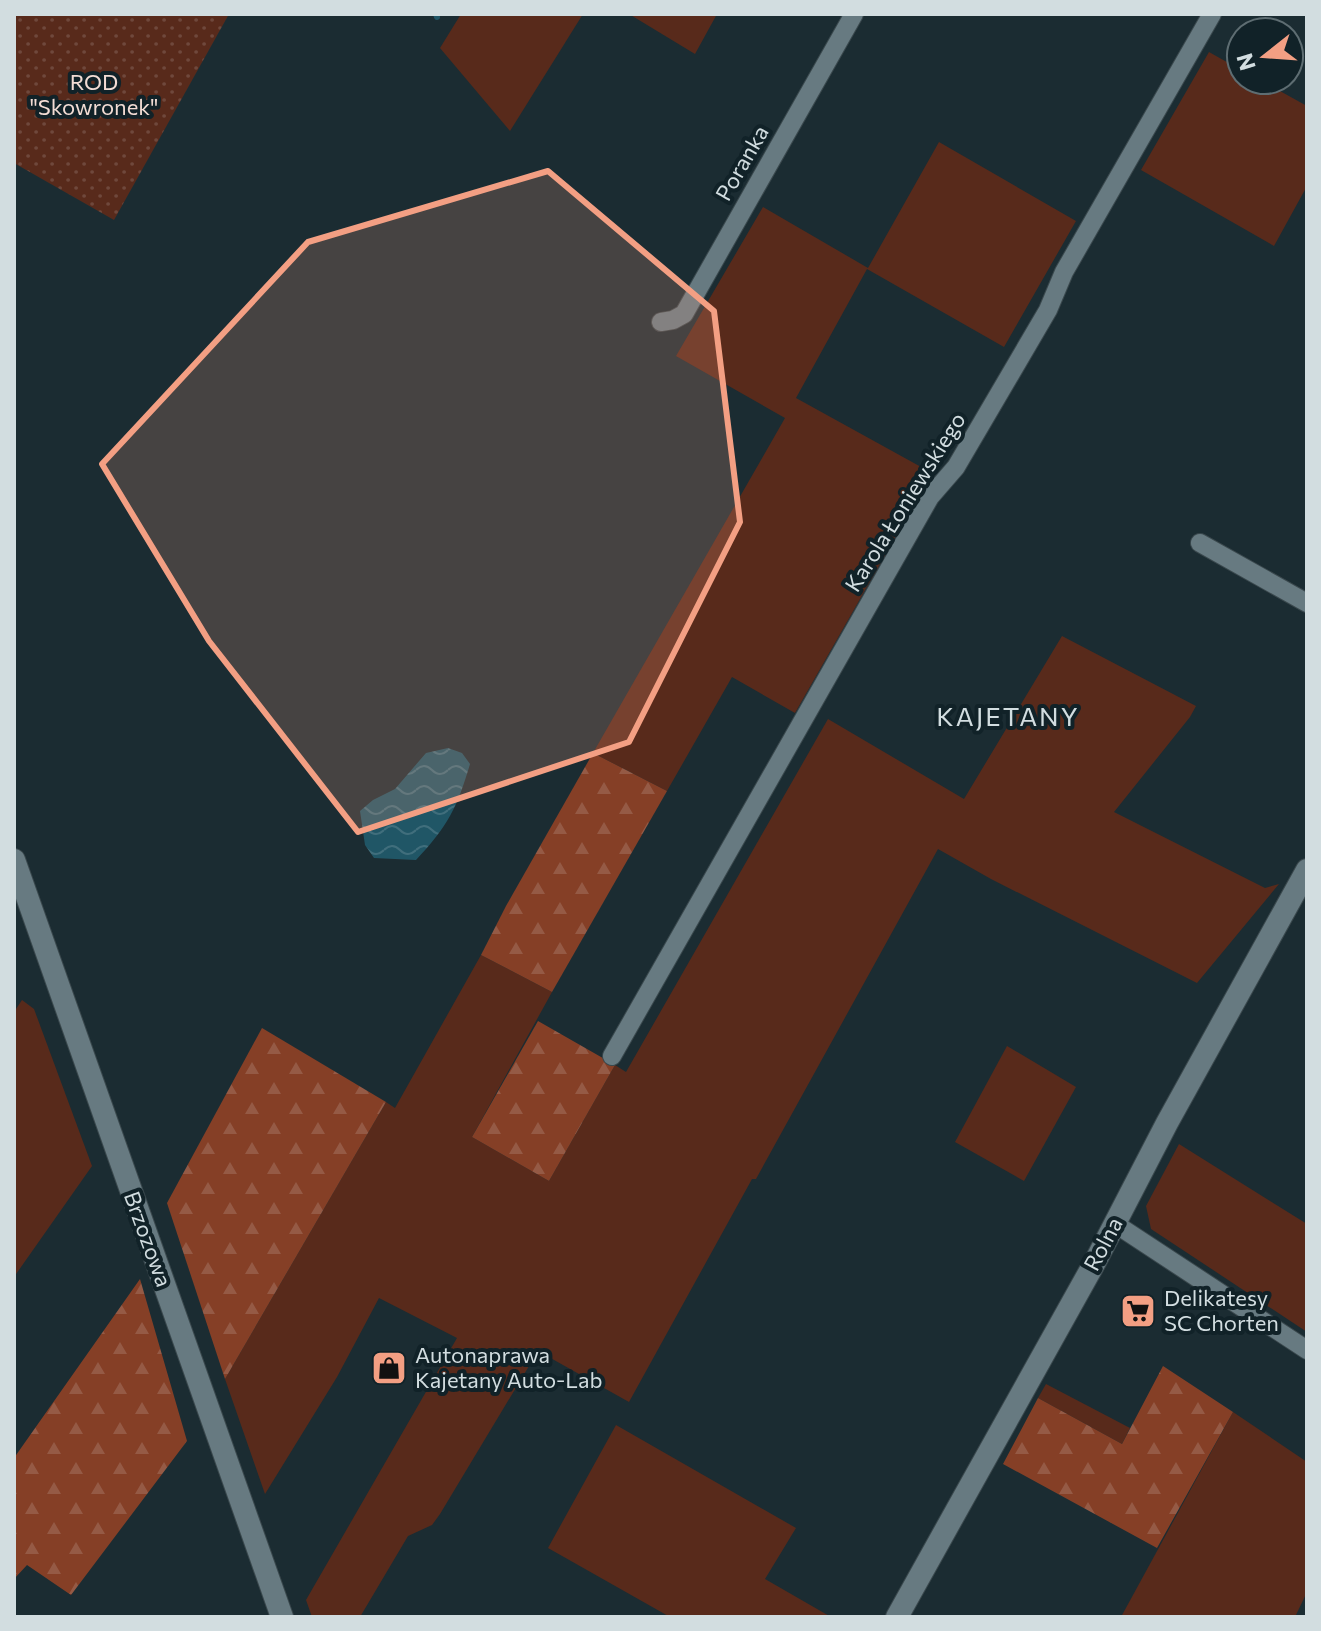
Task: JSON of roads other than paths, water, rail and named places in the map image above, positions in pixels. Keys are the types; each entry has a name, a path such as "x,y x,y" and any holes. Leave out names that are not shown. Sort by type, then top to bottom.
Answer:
{"street":[{"name":"Poranka","path":"661,322 684,314 854,14"},
{"name":"Karola Łoniewskiego","path":"612,1056 923,509 956,467 1041,323 1064,272 1212,14"},
{"path":"1200,543 1307,603"},
{"name":"Brzozowa","path":"14,860 282,1617"},
{"name":"Rolna","path":"897,1617 1173,1112 1300,899 1307,870"},
{"path":"1114,1223 1307,1350"}],"water":[{"path":"448,748 462,753 470,764 456,805 444,826 416,860 374,858 365,845 360,811 395,789 426,753"}],"place":[{"name":"Delikatesy SC Chorten","path":"1138,1311"},
{"name":"Autonaprawa Kajetany Auto-Lab","path":"389,1368"}],"district":[{"name":"KAJETANY","path":"1008,717"}],"park label":[{"name":"ROD \"Skowronek\"","path":"94,94"}]}
